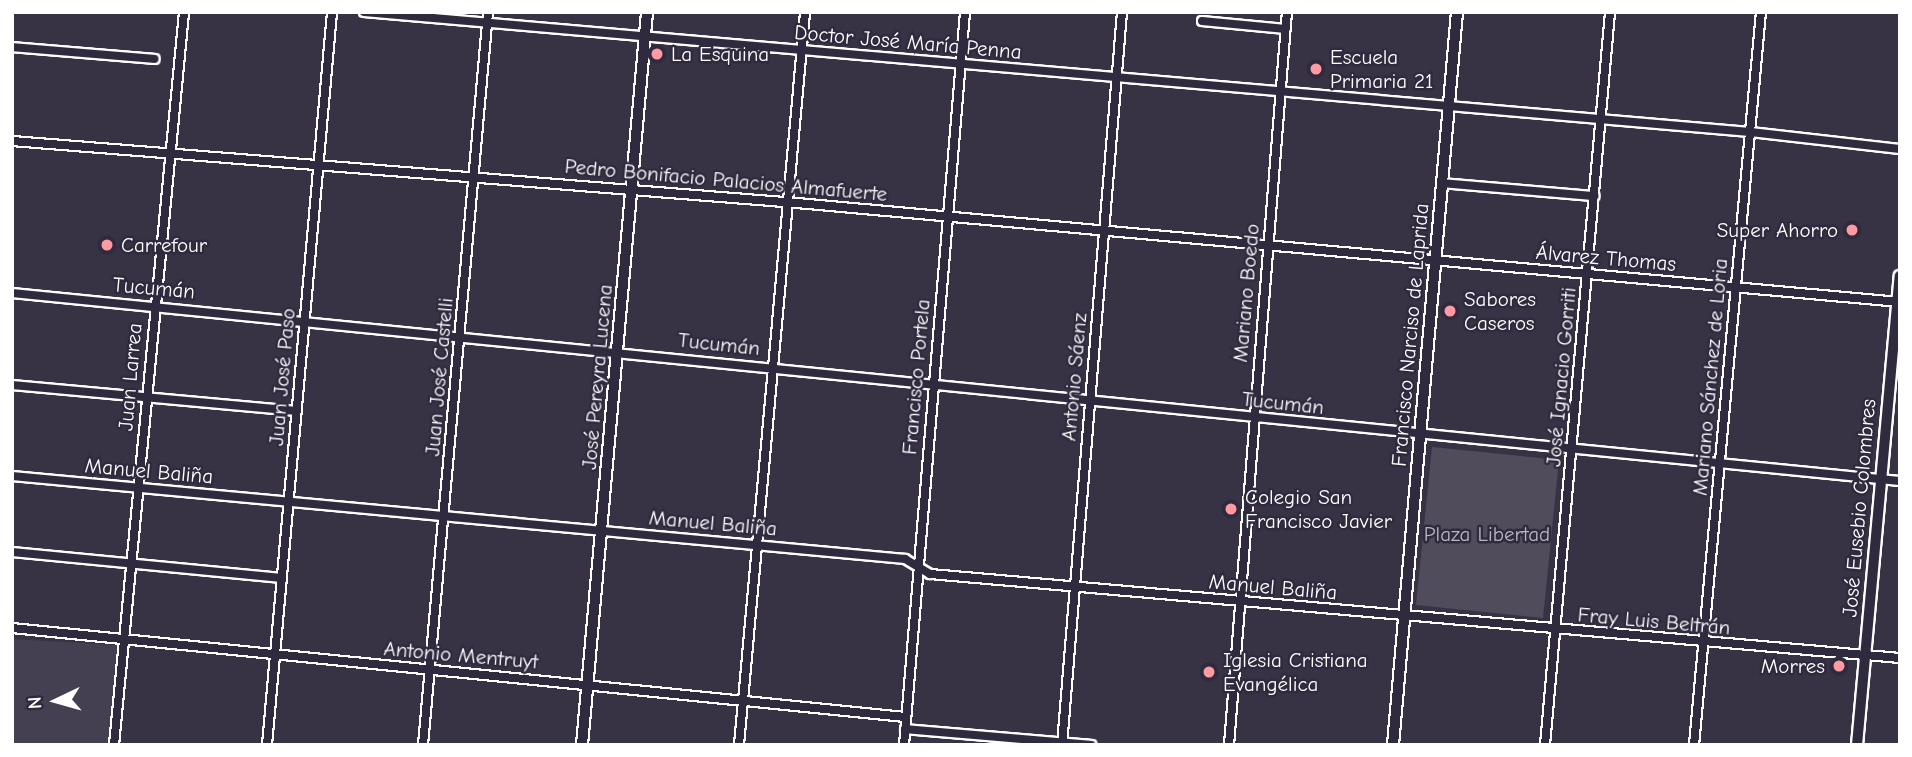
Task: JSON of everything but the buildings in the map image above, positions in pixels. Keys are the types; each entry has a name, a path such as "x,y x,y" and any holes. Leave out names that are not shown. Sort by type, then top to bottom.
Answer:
{"street":[{"name":"Juan Larrea","path":"114,745 145,398 172,152 184,12"},
{"name":"Juan José Paso","path":"267,745 332,12"},
{"name":"Doctor José María Penna","path":"364,12 1750,132 1900,149"},
{"name":"Juan José Castelli","path":"423,745 432,670 488,12"},
{"name":"José Pereyra Lucena","path":"582,745 647,12"},
{"path":"739,745 791,203 806,12"},
{"name":"Francisco Portela","path":"904,745 965,12"},
{"name":"Antonio Sáenz","path":"1062,743 1122,12"},
{"name":"Mariano Boedo","path":"1229,745 1287,12"},
{"name":"Francisco Narciso de Laprida","path":"1394,745 1457,12"},
{"name":"José Ignacio Gorriti","path":"1545,745 1610,12"},
{"name":"Mariano Sánchez de Loria","path":"1694,745 1761,12"},
{"path":"1202,21 1286,29"},
{"path":"12,47 154,59"},
{"name":"Pedro Bonifacio Palacios Almafuerte","path":"12,141 947,216 1436,260"},
{"path":"1442,183 1594,197"},
{"name":"Álvarez Thomas","path":"1436,260 1898,302"},
{"name":"José Eusebio Colombres","path":"1857,745 1900,276"},
{"name":"Tucumán","path":"12,293 619,351 1421,436 1900,481"},
{"path":"12,385 297,411"},
{"name":"Manuel Baliña","path":"12,476 759,544 905,559 930,574 1406,618"},
{"path":"12,552 282,578"},
{"name":"Fray Luis Beltrán","path":"1406,618 1900,658"},
{"name":"Antonio Mentruyt","path":"12,628 906,718"},
{"path":"905,729 1091,745"}],"shaded area":[{"path":"12,639 117,645 111,745 12,745"}],"green space":[{"name":"Plaza Libertad","path":"1432,447 1559,460 1543,618 1416,605"}],"place":[{"name":"La Esquina","path":"657,54"},
{"name":"Escuela Primaria 21","path":"1316,69"},
{"name":"Super Ahorro","path":"1852,230"},
{"name":"Carrefour","path":"107,245"},
{"name":"Sabores Caseros","path":"1450,311"},
{"name":"Colegio San Francisco Javier","path":"1231,509"},
{"name":"Morres","path":"1839,666"},
{"name":"Iglesia Cristiana Evangélica","path":"1209,672"}]}
